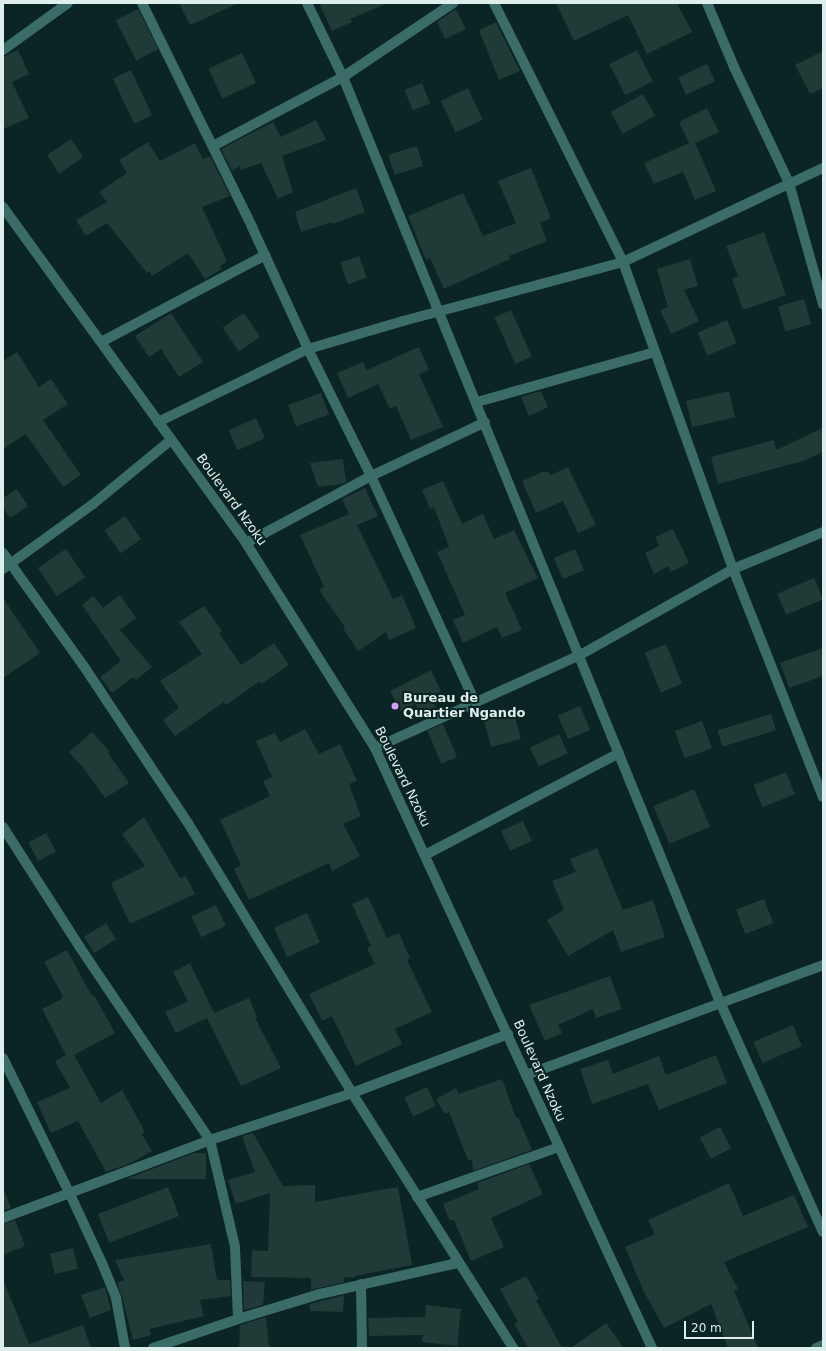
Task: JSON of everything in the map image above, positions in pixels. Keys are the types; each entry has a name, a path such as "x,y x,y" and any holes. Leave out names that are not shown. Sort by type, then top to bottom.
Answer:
{"street":[{"path":"3,50 68,3"},
{"path":"142,3 213,146 308,350 371,476 475,702"},
{"path":"307,3 343,77 438,313 477,402 580,654 720,1002 823,1232"},
{"path":"213,146 343,77 453,3"},
{"path":"494,3 623,262 733,569 823,796"},
{"path":"707,3 734,67 789,183 823,304"},
{"path":"158,422 308,350 403,321 438,313 623,262 823,168"},
{"name":"Boulevard Nzoku","path":"3,207 246,543 376,748 652,1348"},
{"path":"100,342 265,255"},
{"path":"477,402 656,352"},
{"path":"246,543 371,476 485,422"},
{"path":"7,567 93,504 171,440"},
{"path":"376,748 580,654 733,569 823,532"},
{"path":"3,553 7,567 83,665 188,823 352,1093 513,1348"},
{"path":"425,855 619,753"},
{"path":"3,827 79,946 210,1140 235,1247 238,1319"},
{"path":"526,1075 823,964"},
{"path":"3,1218 210,1140 352,1093 508,1034"},
{"path":"3,1058 69,1192 116,1298 125,1348"},
{"path":"417,1197 559,1147"},
{"path":"153,1348 238,1319 320,1294 458,1263"},
{"path":"361,1284 362,1348"},
{"path":"181,1338 184,1348"},
{"path":"816,1348 823,1345"}],"building":[{"path":"179,3 239,3 190,25"},
{"path":"319,3 388,3 350,19 352,22 332,31"},
{"path":"556,3 677,3 692,32 647,54 628,15 574,41"},
{"path":"138,9 158,49 136,60 116,20"},
{"path":"456,9 466,29 445,39 437,22"},
{"path":"496,22 520,71 499,80 479,30"},
{"path":"18,50 29,74 12,82 29,118 3,129 3,57"},
{"path":"637,50 653,81 625,95 609,64"},
{"path":"823,51 823,88 810,94 795,65"},
{"path":"242,53 256,83 222,99 208,69"},
{"path":"707,64 715,81 686,95 678,78"},
{"path":"131,70 152,115 134,124 113,78"},
{"path":"422,83 430,103 413,111 404,90"},
{"path":"468,88 483,120 456,132 441,101"},
{"path":"643,94 655,116 623,134 611,112"},
{"path":"707,108 719,132 695,143 716,191 695,200 683,172 654,184 644,163 689,143 679,122"},
{"path":"316,120 326,140 282,156 293,192 278,199 261,163 241,170 240,166 232,171 221,149 273,122 281,137"},
{"path":"71,139 83,157 59,173 47,155"},
{"path":"148,142 160,161 195,143 203,159 210,156 230,196 202,207 227,261 220,266 222,269 205,279 188,253 152,276 149,271 147,273 107,223 86,236 76,220 107,202 99,192 127,173 119,160"},
{"path":"417,146 423,166 394,175 388,155"},
{"path":"531,168 551,218 540,223 547,241 509,256 510,259 444,289 430,258 426,260 408,216 463,193 483,236 516,223 498,181"},
{"path":"356,188 365,212 333,224 332,222 301,232 295,212"},
{"path":"764,232 786,295 743,310 732,279 738,276 726,246"},
{"path":"359,256 367,278 348,284 340,263"},
{"path":"690,259 698,286 684,290 699,321 671,334 660,310 668,307 657,269"},
{"path":"804,299 811,324 785,331 778,306"},
{"path":"511,310 532,357 515,364 495,317"},
{"path":"171,313 203,362 179,377 161,349 149,357 135,336"},
{"path":"244,313 260,337 239,352 222,328"},
{"path":"727,320 737,343 707,356 698,333"},
{"path":"419,347 429,370 419,374 443,427 411,440 396,406 390,409 378,384 348,398 337,373 363,362 367,370"},
{"path":"17,352 39,387 51,379 68,404 43,420 81,475 63,487 26,434 3,449 3,361"},
{"path":"541,391 548,407 529,416 521,397"},
{"path":"729,391 735,417 692,427 686,401"},
{"path":"321,393 329,415 296,427 288,405"},
{"path":"256,418 265,438 238,450 229,430"},
{"path":"823,428 823,452 803,461 718,484 711,457 774,440 776,450"},
{"path":"343,459 346,482 342,484 318,487 310,463"},
{"path":"568,467 596,525 578,533 563,501 536,513 522,481 542,472 549,472 551,475"},
{"path":"443,481 462,524 483,514 494,539 514,530 538,578 505,593 522,630 502,638 497,627 463,643 453,620 465,615 437,552 449,547 434,507 430,509 422,490"},
{"path":"365,488 378,516 357,525 393,599 402,595 416,628 389,640 386,632 358,651 343,628 345,627 319,590 324,587 300,535 349,514 342,499"},
{"path":"17,489 28,506 10,518 3,507 3,498"},
{"path":"125,516 141,539 121,553 105,530"},
{"path":"673,529 689,563 671,572 668,566 654,574 645,553 659,546 655,537"},
{"path":"66,549 85,577 57,596 38,568"},
{"path":"575,549 584,570 563,579 554,558"},
{"path":"814,578 823,599 786,615 777,594"},
{"path":"120,595 136,618 120,630 152,667 136,680 133,677 112,693 100,677 121,661 82,605 93,596 103,608"},
{"path":"3,598 40,653 3,678"},
{"path":"204,606 222,631 219,633 241,665 274,643 289,665 261,684 260,681 226,705 224,702 175,736 163,720 179,708 160,681 202,654 179,622"},
{"path":"666,644 682,684 661,692 645,653"},
{"path":"823,648 823,676 789,688 780,663"},
{"path":"431,670 441,691 431,696 438,712 422,719 415,704 400,711 390,691"},
{"path":"580,706 590,730 568,739 558,715"},
{"path":"514,713 521,739 491,747 484,721"},
{"path":"771,714 776,730 722,747 717,730"},
{"path":"702,721 712,748 685,758 675,731"},
{"path":"443,724 457,757 441,764 427,731"},
{"path":"305,729 319,754 340,744 357,781 349,784 361,816 343,824 360,856 332,871 329,863 249,900 234,869 241,865 220,820 270,796 263,781 272,777 256,741 275,733 280,742"},
{"path":"92,732 110,752 108,753 129,783 105,798 85,770 69,752"},
{"path":"559,734 568,753 539,767 530,748"},
{"path":"786,772 795,794 763,807 754,785"},
{"path":"694,789 710,827 670,844 653,806"},
{"path":"144,817 180,878 186,876 195,894 130,924 111,883 145,866 122,834"},
{"path":"523,821 532,841 510,851 501,831"},
{"path":"46,833 56,852 38,861 28,842"},
{"path":"597,848 623,910 653,900 665,937 621,952 613,930 568,956 547,920 564,910 552,881 576,872 570,859"},
{"path":"368,897 387,938 399,933 410,958 407,960 432,1012 395,1029 402,1044 356,1066 332,1016 322,1021 309,994 375,964 367,948 371,946 352,904"},
{"path":"764,899 773,923 745,934 736,910"},
{"path":"216,905 226,926 201,937 192,916"},
{"path":"307,913 320,942 287,957 274,928"},
{"path":"106,923 116,939 94,953 84,937"},
{"path":"67,950 92,996 94,995 115,1033 74,1055 101,1103 122,1090 145,1132 142,1134 152,1151 131,1163 106,1172 78,1121 51,1133 37,1102 70,1088 55,1061 66,1055 42,1009 62,999 61,997 63,996 44,962"},
{"path":"190,963 214,1013 249,998 257,1017 255,1018 281,1068 241,1086 207,1018 176,1033 165,1012 188,1001 173,972"},
{"path":"610,976 622,1009 596,1018 593,1009 558,1025 562,1033 545,1041 529,1005"},
{"path":"793,1025 802,1046 762,1063 753,1042"},
{"path":"716,1055 727,1083 659,1110 648,1084 592,1104 580,1069 608,1060 613,1074 659,1056 666,1075"},
{"path":"502,1079 516,1118 518,1117 532,1150 473,1171 472,1160 468,1160 449,1112 445,1114 436,1099 456,1088 459,1094"},
{"path":"427,1087 436,1106 413,1117 404,1098"},
{"path":"720,1127 731,1148 711,1159 700,1138"},
{"path":"253,1133 283,1186 315,1185 315,1202 398,1187 412,1265 355,1276 354,1278 344,1277 344,1282 311,1290 311,1278 251,1277 252,1250 268,1251 270,1193 236,1204 228,1180 255,1172 242,1136"},
{"path":"194,1153 206,1153 206,1179 126,1179"},
{"path":"529,1164 543,1194 491,1218 504,1247 471,1261 454,1220 450,1221 443,1204 479,1189 477,1183"},
{"path":"729,1183 743,1216 794,1195 808,1227 724,1262 738,1289 734,1291 758,1348 728,1348 711,1304 664,1328 643,1290 625,1247 655,1234 648,1220"},
{"path":"168,1187 179,1216 109,1243 98,1214"},
{"path":"5,1192 11,1208 3,1211 3,1193"},
{"path":"15,1220 25,1246 3,1255 3,1224"},
{"path":"211,1244 217,1280 230,1280 231,1296 200,1300 204,1316 150,1329 151,1335 133,1340 117,1283 124,1280 115,1260"},
{"path":"73,1248 78,1268 55,1274 50,1254"},
{"path":"526,1276 539,1299 536,1300 562,1348 528,1348 514,1323 518,1322 500,1289"},
{"path":"243,1281 265,1282 263,1305 244,1310"},
{"path":"4,1282 29,1344 83,1325 91,1348 3,1348"},
{"path":"105,1287 111,1310 90,1318 81,1295"},
{"path":"344,1295 343,1312 310,1311 310,1304"},
{"path":"426,1305 461,1309 457,1346 422,1342 423,1335 369,1336 368,1318 425,1317"},
{"path":"266,1317 269,1348 239,1348 240,1325"},
{"path":"606,1323 624,1348 571,1348"}],"place":[{"name":"Bureau de Quartier Ngando","path":"395,706"}]}
